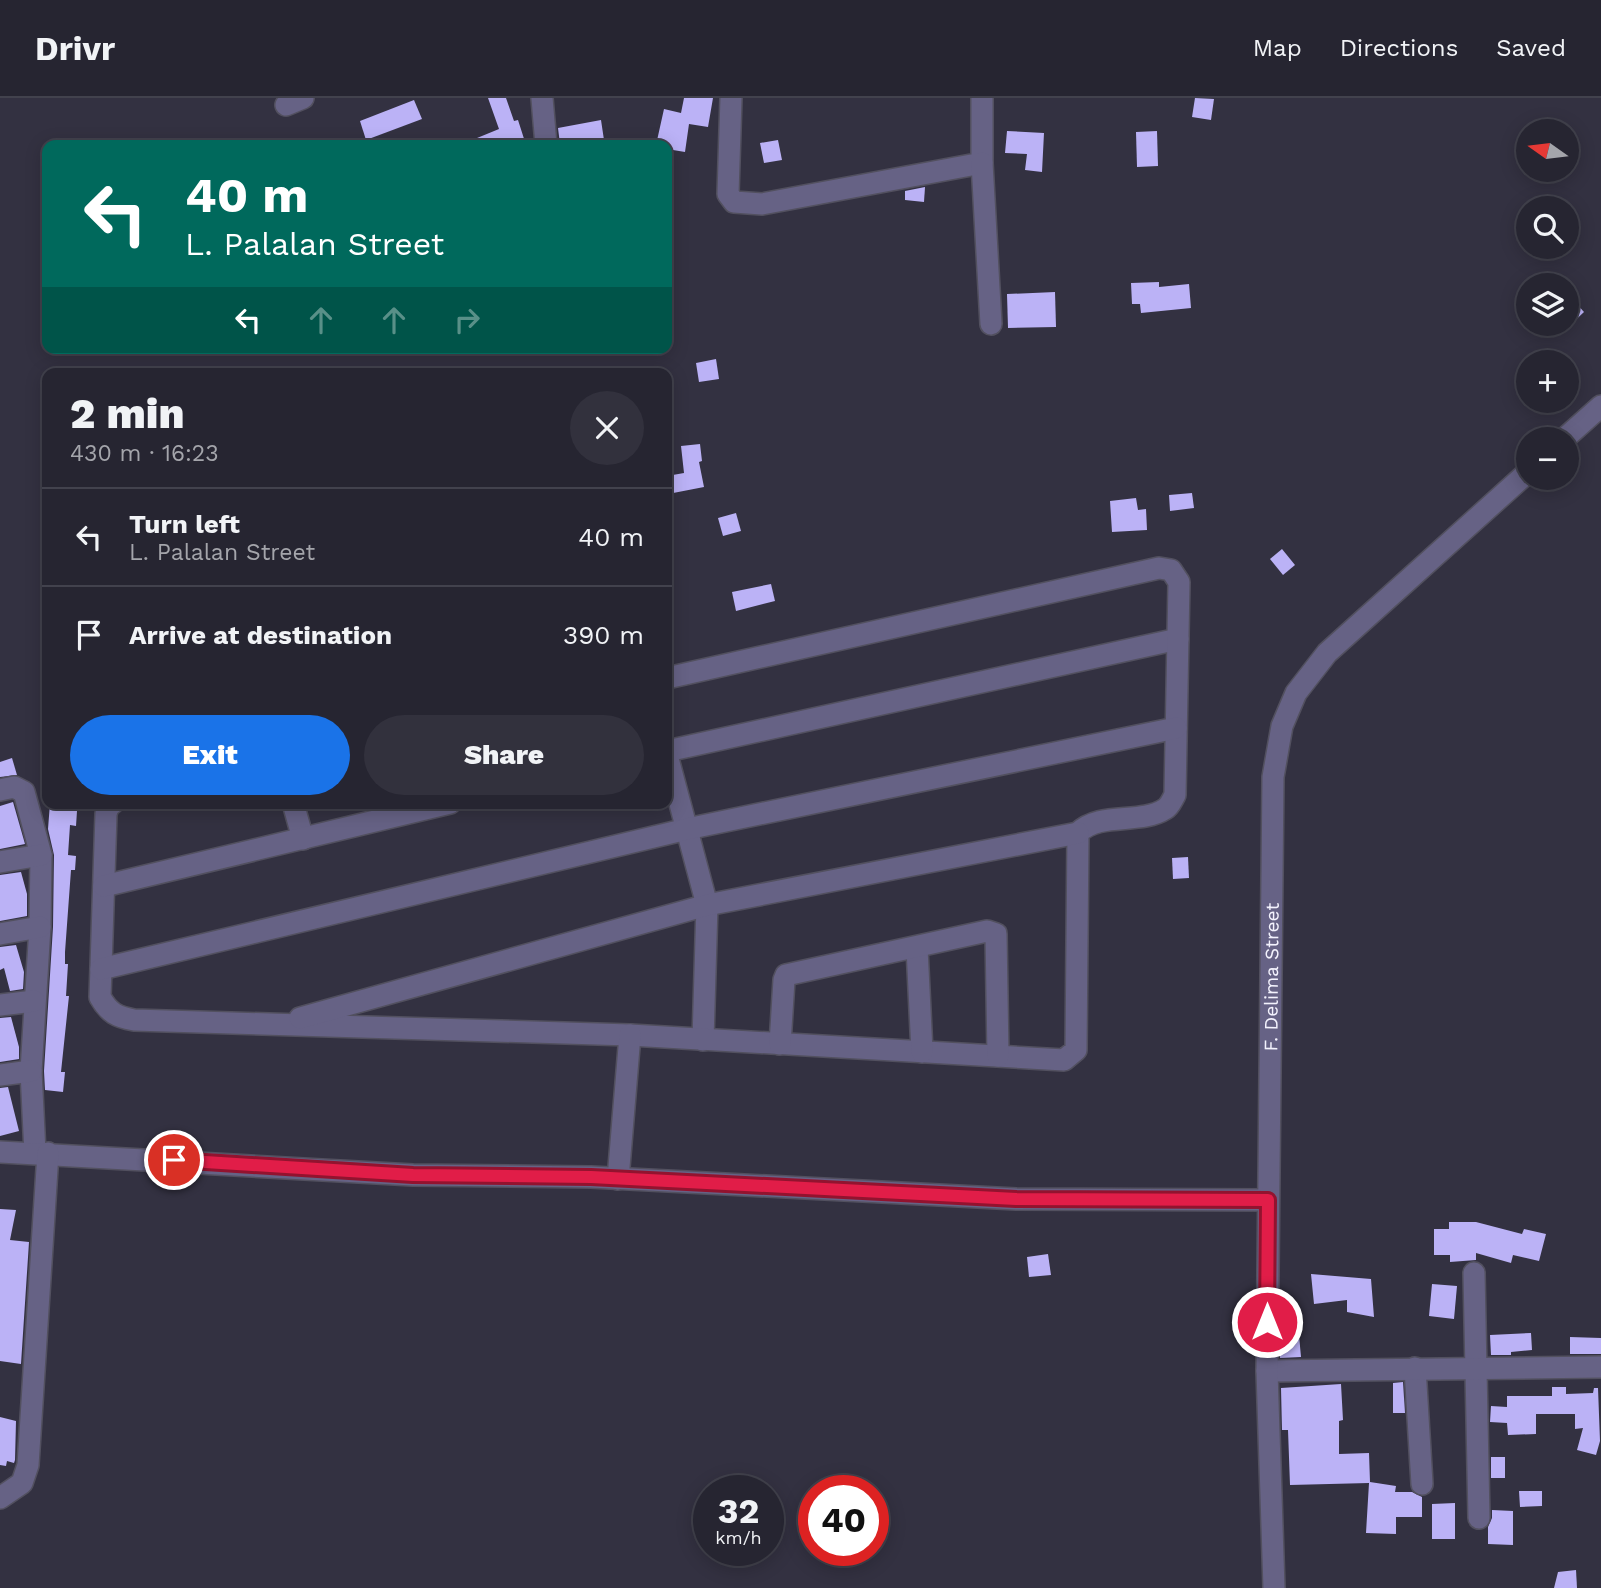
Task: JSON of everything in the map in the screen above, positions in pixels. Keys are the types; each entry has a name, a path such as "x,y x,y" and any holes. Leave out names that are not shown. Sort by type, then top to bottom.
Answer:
{"street":[{"path":"542,98 546,140"},
{"path":"731,98 727,182 728,194 734,202 762,205 982,163"},
{"path":"982,98 982,163 991,324"},
{"path":"1577,427 1601,406"},
{"name":"F. Delima Street","path":"1274,1588 1267,1371 1268,1200 1273,777 1282,726 1296,692 1327,653 1516,483"},
{"path":"278,1024 706,905 1078,833 1092,824 1155,813 1168,808 1175,795 1179,582 1171,570 1159,568 672,677"},
{"path":"672,752 1178,639"},
{"path":"101,970 687,829 1176,727"},
{"path":"672,772 706,905 703,1040"},
{"path":"0,790 14,787 24,792 41,855 40,927 31,1071 41,1153 28,1465 22,1483 0,1498"},
{"path":"107,809 100,997 108,1011 119,1017 134,1020 631,1035 1064,1060 1076,1050 1078,833"},
{"path":"295,809 303,839"},
{"path":"104,886 426,809"},
{"path":"0,862 41,855"},
{"path":"0,934 40,927"},
{"path":"780,1044 786,975 917,948 987,930 996,934 998,1056"},
{"path":"917,948 922,1052"},
{"path":"0,1005 34,1001"},
{"path":"618,1179 631,1035"},
{"path":"0,1075 31,1071"},
{"path":"0,1152 413,1175 618,1179 1016,1199 1268,1200"},
{"path":"1474,1273 1479,1518"},
{"path":"1267,1371 1601,1367"},
{"path":"1415,1368 1422,1483"}],"building":[{"path":"488,98 506,98 514,121 518,120 524,140 472,140 499,129"},
{"path":"684,98 713,98 708,127 689,124 685,152 672,150 672,140 657,140 664,109 681,113"},
{"path":"1195,98 1214,99 1211,120 1192,117"},
{"path":"414,100 422,119 366,140 360,121"},
{"path":"601,120 604,140 560,140 558,128"},
{"path":"1007,131 1044,133 1042,172 1025,170 1027,154 1005,153"},
{"path":"1157,131 1158,166 1137,167 1136,132"},
{"path":"778,140 782,160 764,163 760,143"},
{"path":"925,187 924,202 905,200 905,191"},
{"path":"1159,282 1159,287 1189,284 1191,308 1141,313 1140,304 1132,304 1131,283"},
{"path":"1055,292 1056,327 1008,328 1007,294"},
{"path":"716,359 719,379 699,382 696,363"},
{"path":"700,444 702,461 699,462 704,487 672,493 672,475 684,473 681,446"},
{"path":"1192,493 1194,508 1170,511 1169,495"},
{"path":"1136,498 1138,510 1146,509 1147,530 1112,532 1110,501"},
{"path":"736,513 741,531 723,536 718,518"},
{"path":"1282,549 1295,565 1283,575 1270,559"},
{"path":"771,584 775,601 736,611 732,592"},
{"path":"12,758 17,775 0,777 0,762"},
{"path":"13,802 25,844 0,849 0,806"},
{"path":"50,809 77,811 76,826 70,825 68,855 76,856 75,870 71,870 65,952 65,964 68,964 66,996 69,996 61,1072 65,1072 63,1092 45,1090 54,855 48,829"},
{"path":"1188,857 1189,878 1173,879 1172,858"},
{"path":"21,872 27,894 27,916 0,921 0,875"},
{"path":"16,945 24,972 23,989 10,991 4,968 0,970 0,947"},
{"path":"11,1017 19,1047 19,1059 0,1062 0,1018"},
{"path":"8,1087 19,1131 0,1136 0,1088"},
{"path":"0,1209 16,1210 10,1240 29,1242 21,1364 0,1361"},
{"path":"1449,1222 1476,1222 1522,1234 1524,1229 1546,1234 1539,1261 1513,1255 1511,1263 1476,1253 1476,1260 1450,1262 1450,1255 1434,1255 1434,1229 1449,1229"},
{"path":"1048,1254 1051,1275 1029,1277 1027,1257"},
{"path":"1311,1274 1371,1279 1374,1317 1347,1312 1347,1300 1314,1304"},
{"path":"1432,1284 1457,1286 1454,1319 1429,1316"},
{"path":"1531,1333 1532,1350 1511,1352 1511,1355 1491,1355 1490,1335"},
{"path":"1299,1335 1301,1357 1280,1358 1280,1337"},
{"path":"1570,1337 1601,1338 1601,1354 1570,1354"},
{"path":"1403,1382 1405,1413 1393,1413 1393,1383"},
{"path":"1341,1384 1343,1420 1339,1421 1339,1454 1369,1453 1370,1482 1396,1486 1395,1492 1412,1492 1422,1497 1422,1517 1396,1517 1396,1534 1366,1533 1369,1483 1290,1485 1288,1430 1282,1430 1281,1388"},
{"path":"1552,1387 1566,1387 1566,1394 1593,1393 1594,1388 1598,1388 1600,1441 1596,1455 1577,1450 1583,1428 1575,1429 1575,1414 1536,1414 1536,1434 1508,1435 1507,1423 1490,1422 1491,1406 1507,1407 1507,1396 1552,1396"},
{"path":"0,1417 16,1421 15,1460 14,1463 7,1461 6,1466 0,1465"},
{"path":"1491,1457 1505,1457 1505,1478 1491,1478"},
{"path":"1519,1491 1542,1491 1542,1506 1520,1507"},
{"path":"1455,1503 1455,1539 1432,1539 1432,1504"},
{"path":"1492,1510 1513,1511 1513,1545 1488,1544"},
{"path":"1576,1570 1577,1588 1554,1588 1558,1572"}],"route":[{"path":"174,1160 413,1175 591,1177 1016,1199 1268,1200 1267,1322"}]}
